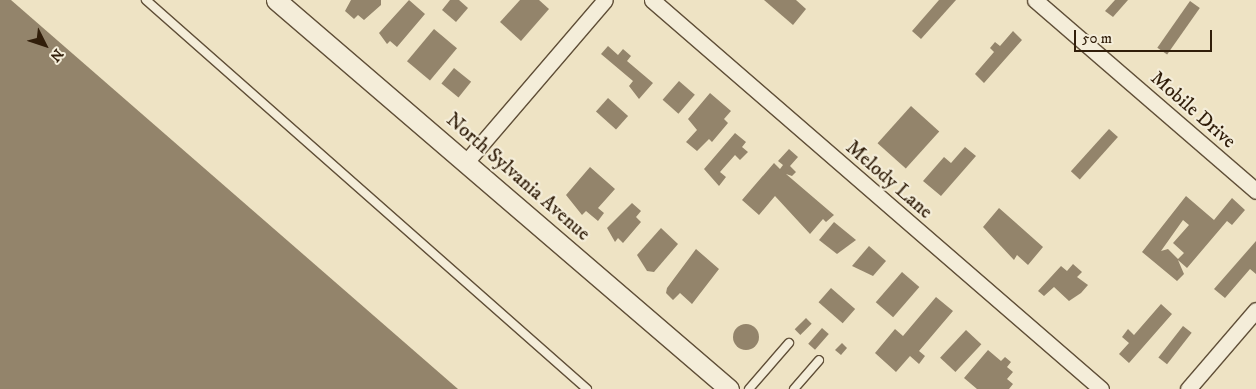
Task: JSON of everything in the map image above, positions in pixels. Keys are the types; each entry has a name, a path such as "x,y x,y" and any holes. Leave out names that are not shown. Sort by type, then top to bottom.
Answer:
{"street":[{"name":"North Sylvania Avenue","path":"276,0 729,389"},
{"path":"466,162 605,0"},
{"name":"Melody Lane","path":"652,0 1101,389"},
{"name":"Mobile Drive","path":"1036,0 1256,191"},
{"path":"1188,389 1256,310"}],"lane":[{"path":"146,0 587,389"},
{"path":"749,389 789,343"},
{"path":"794,389 819,360"}],"building":[{"path":"0,0 11,0 458,389 0,389"},
{"path":"351,0 381,0 381,5 364,20 358,15 354,19 345,11"},
{"path":"409,0 425,14 397,47 390,41 387,44 379,33"},
{"path":"450,0 459,0 468,8 456,22 442,10"},
{"path":"520,0 539,0 549,9 521,41 500,22"},
{"path":"764,0 796,0 806,9 793,25"},
{"path":"939,0 956,0 921,39 912,31"},
{"path":"1115,0 1128,0 1113,17 1105,11"},
{"path":"1190,1 1200,8 1167,55 1157,48"},
{"path":"434,29 457,48 430,80 407,61"},
{"path":"1013,31 1022,40 984,83 975,74 994,52 990,48 995,42 1000,46"},
{"path":"608,46 618,55 623,49 631,56 627,61 653,83 639,99 629,86 633,81 601,54"},
{"path":"454,68 471,82 459,97 441,84"},
{"path":"679,81 695,95 678,114 663,100"},
{"path":"710,93 731,111 724,119 728,123 712,142 709,139 697,151 686,142 697,130 688,119"},
{"path":"608,98 628,116 616,129 596,111"},
{"path":"911,106 939,131 906,169 878,143"},
{"path":"1109,129 1118,137 1080,179 1071,171"},
{"path":"735,133 746,142 742,147 748,152 740,160 735,155 720,172 726,177 719,186 704,169"},
{"path":"965,147 976,156 941,196 923,181 944,157 951,163"},
{"path":"789,149 798,157 790,166 796,172 792,176 786,174 834,215 826,222 823,219 810,234 775,196 759,215 742,200 774,163 780,169 783,165 778,161"},
{"path":"590,167 615,189 598,208 604,213 598,221 586,211 582,215 566,195"},
{"path":"1186,196 1214,220 1232,198 1245,210 1232,225 1227,221 1187,268 1178,260 1184,274 1177,281 1142,252","holes":["1183,220 1189,225 1173,243 1184,253 1178,259 1168,249 1161,251"]},
{"path":"632,203 641,211 636,217 641,222 623,243 618,238 615,242 607,228"},
{"path":"999,208 1043,247 1028,265 1017,255 1014,260 983,227"},
{"path":"834,222 856,240 837,254 819,240"},
{"path":"661,228 678,244 654,272 647,271 637,255"},
{"path":"1256,241 1256,274 1250,269 1225,298 1214,289"},
{"path":"869,246 886,261 873,276 852,266"},
{"path":"696,249 719,269 692,304 680,293 673,300 666,293 667,288"},
{"path":"1073,264 1082,272 1077,277 1088,285 1081,293 1069,301 1054,287 1044,296 1038,291 1061,266 1067,271"},
{"path":"902,272 919,287 893,317 876,302"},
{"path":"831,288 855,309 843,323 819,302"},
{"path":"936,297 953,311 919,351 925,356 919,364 910,356 896,372 875,353 895,329 903,336"},
{"path":"1161,304 1172,314 1129,363 1119,354 1129,343 1122,337 1128,329 1134,335"},
{"path":"806,318 812,324 800,335 795,329"},
{"path":"746,324 755,328 759,337 755,346 746,350 737,346 733,337 737,328"},
{"path":"1183,326 1192,333 1167,364 1158,358"},
{"path":"822,328 829,334 815,350 808,344"},
{"path":"966,330 981,344 955,372 940,358"},
{"path":"842,343 847,348 841,355 835,350"},
{"path":"988,350 1001,361 1005,357 1011,362 1007,367 1013,372 1007,379 1013,384 1009,389 977,389 964,378"}]}
